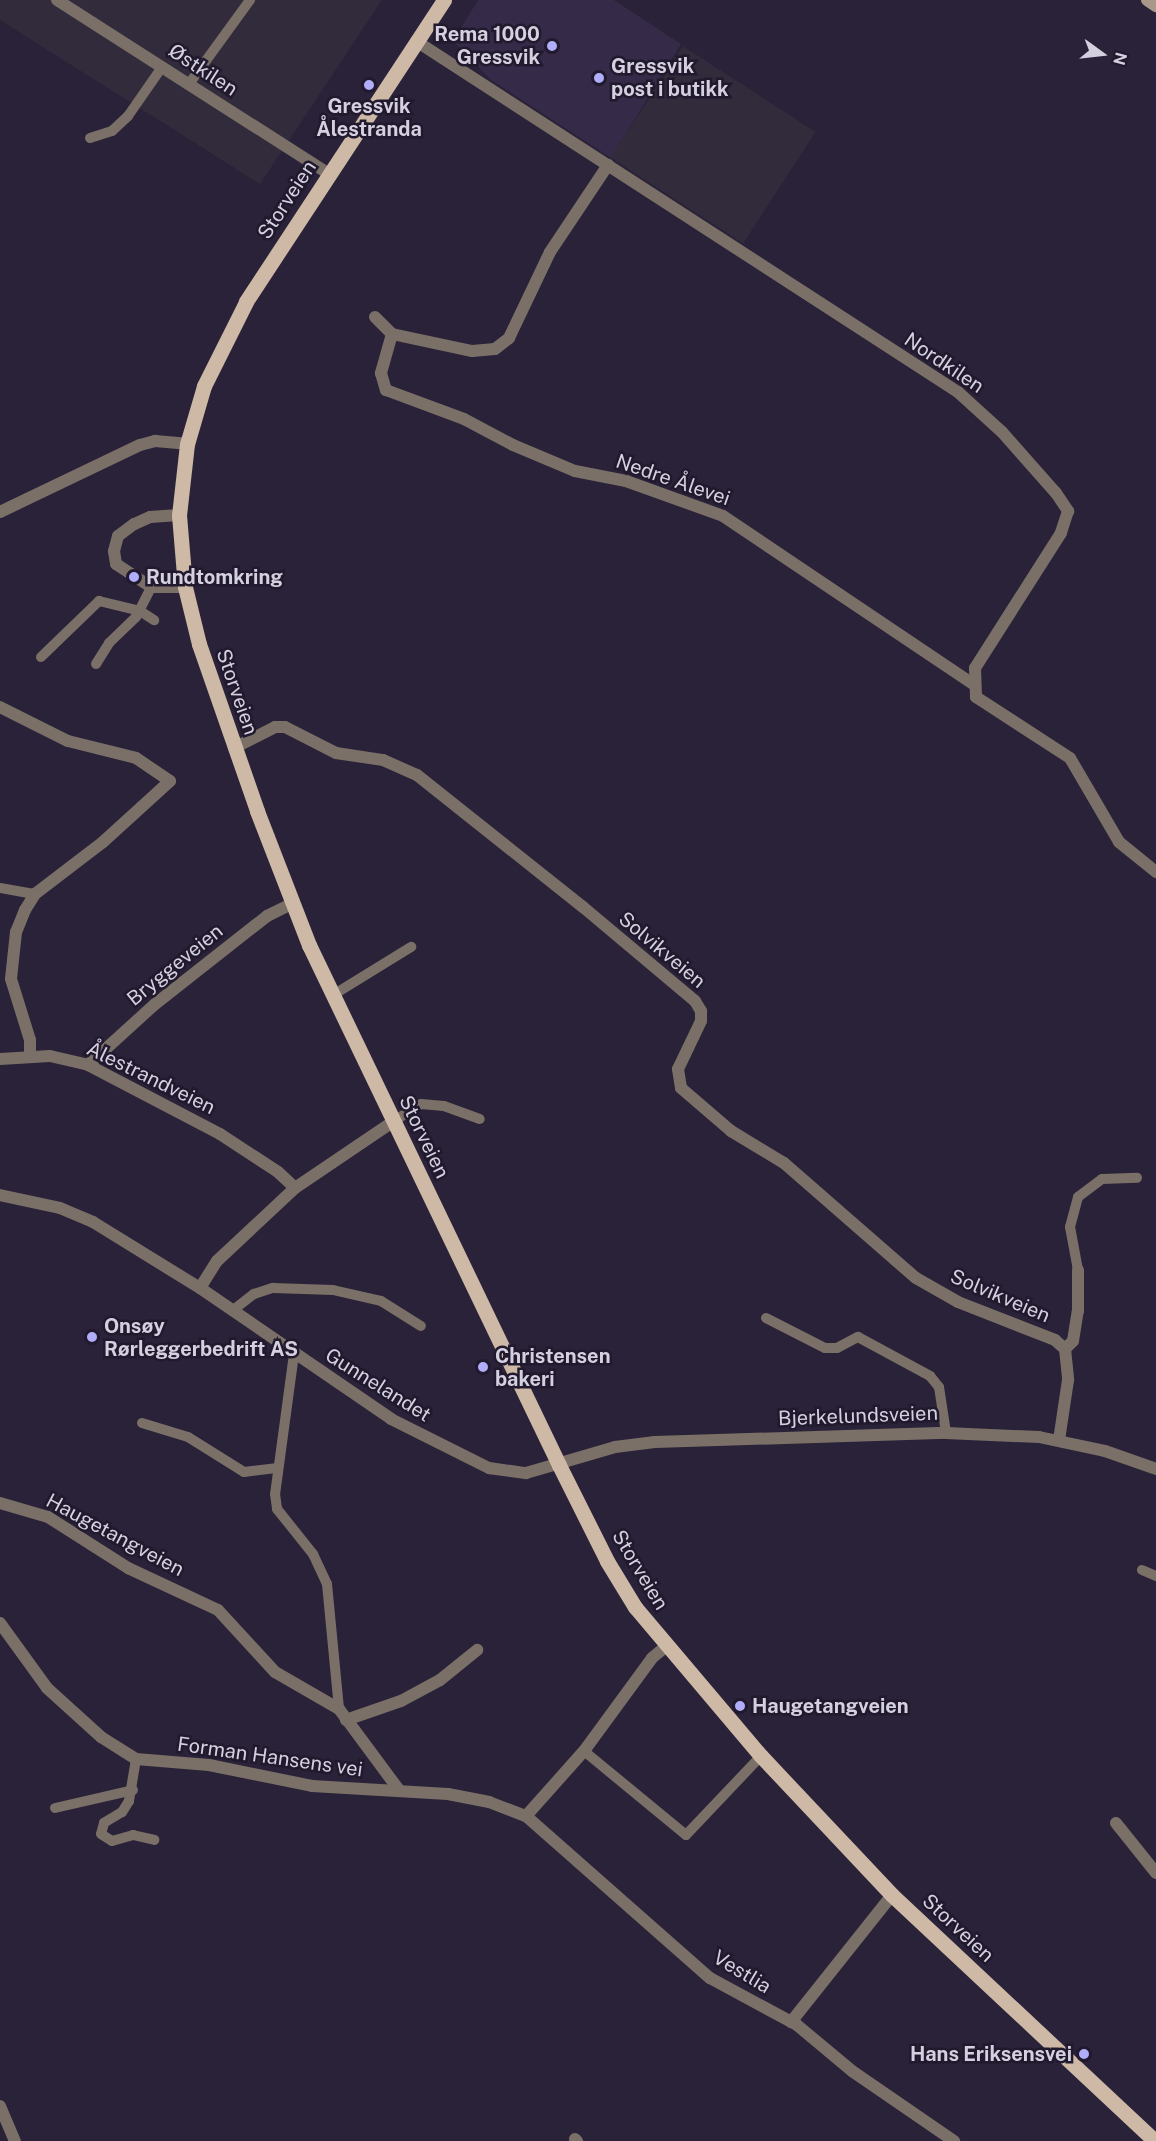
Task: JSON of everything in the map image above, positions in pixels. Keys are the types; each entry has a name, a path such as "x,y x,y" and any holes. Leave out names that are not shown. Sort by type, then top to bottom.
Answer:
{"main road":[{"name":"Storveien","path":"444,0 329,174 220,348 187,444 179,515 185,587 199,644 234,748 292,903 333,995 607,1561 665,1647 761,1756 892,1895 1155,2141"},
{"path":"1147,0 1156,6"}],"street":[{"name":"Østkilen","path":"57,0 329,174"},
{"name":"Nordkilen","path":"416,41 958,392 1002,432 1056,493 1068,510 1061,533 975,668 973,684"},
{"path":"375,317 392,333 472,351 495,349 509,338 550,252 608,165"},
{"name":"Nedre Ålevei","path":"392,333 381,373 386,390 464,419 513,445 575,471 626,481 723,516 917,650 973,684"},
{"path":"0,512 140,446 155,441 187,444"},
{"path":"179,515 150,517 118,536 114,551 116,564 151,587 185,587"},
{"path":"973,684 976,697 1070,758 1119,842 1156,872"},
{"path":"0,707 68,741 115,750 143,761 170,781 103,842 35,894 16,932 11,979 30,1040 30,1056"},
{"name":"Solvikveien","path":"234,748 275,727 285,727 336,753 383,760 417,775 695,1001 701,1021 682,1057 678,1080 699,1104 731,1131 784,1163 916,1278 958,1302 1055,1340 1065,1349"},
{"name":"Bryggeveien","path":"88,1065 154,1005 267,916 292,903"},
{"name":"Ålestrandveien","path":"0,1059 50,1056 88,1065 220,1134 278,1172 295,1188"},
{"path":"200,1288 217,1262 295,1188 394,1122"},
{"name":"Gunnelandet","path":"0,1195 60,1208 93,1222 200,1288 391,1419 453,1453 489,1468 526,1473 559,1465"},
{"path":"1059,1440 1068,1380 1065,1349 1072,1341 1078,1311 1078,1270"},
{"name":"Bjerkelundsveien","path":"559,1465 615,1447 655,1442 946,1433 1059,1440 1106,1451 1156,1469"},
{"name":"Haugetangveien","path":"0,1503 48,1517 128,1568 218,1610 275,1671 339,1709 399,1790"},
{"path":"0,1623 47,1688 101,1737 135,1760"},
{"path":"399,1790 489,1802 526,1816 584,1750 652,1658 665,1647"},
{"path":"346,1720 401,1701 440,1680 477,1650"},
{"name":"Forman Hansens vei","path":"135,1760 209,1765 312,1786 399,1790"},
{"name":"Vestlia","path":"526,1816 710,1978 791,2022 852,2071 954,2141"},
{"path":"1116,1823 1156,1873"},
{"path":"791,2022 892,1895"},
{"path":"1,2111 15,2141"}],"lane":[{"path":"189,84 250,0"},
{"path":"90,138 112,131 128,116 162,67"},
{"path":"96,664 140,611 151,587"},
{"path":"41,657 99,601 140,611 154,620"},
{"path":"0,888 35,894"},
{"path":"333,995 411,947"},
{"path":"394,1122 421,1104 444,1106 480,1119"},
{"path":"1078,1270 1070,1227 1078,1197 1102,1179 1137,1178"},
{"path":"232,1311 254,1294 273,1288 333,1290 381,1301 421,1326"},
{"path":"766,1318 825,1348 837,1347 858,1337 930,1376 939,1387 946,1433"},
{"path":"294,1354 276,1468 278,1509 314,1554 327,1584 339,1709"},
{"path":"142,1423 188,1437 243,1472 276,1468"},
{"path":"1142,1570 1156,1576"},
{"path":"584,1750 686,1835 761,1756"},
{"path":"135,1760 133,1790 122,1812 104,1823 102,1837 115,1841 133,1835 154,1840"},
{"path":"55,1808 133,1790"}],"shaded area":[{"path":"0,0 382,0 260,184 0,20"},
{"path":"478,0 614,0 681,44 611,158 491,80 453,41"},
{"path":"683,46 816,132 743,244 611,158"}],"place":[{"name":"Rema 1000 Gressvik","path":"552,46"},
{"name":"Gressvik post i butikk","path":"599,78"},
{"name":"Gressvik Ålestranda","path":"369,85"},
{"name":"Rundtomkring","path":"134,577"},
{"name":"Onsøy Rørleggerbedrift AS","path":"92,1337"},
{"name":"Christensen bakeri","path":"483,1367"},
{"name":"Haugetangveien","path":"740,1706"},
{"name":"Hans Eriksensvei","path":"1084,2054"}]}
